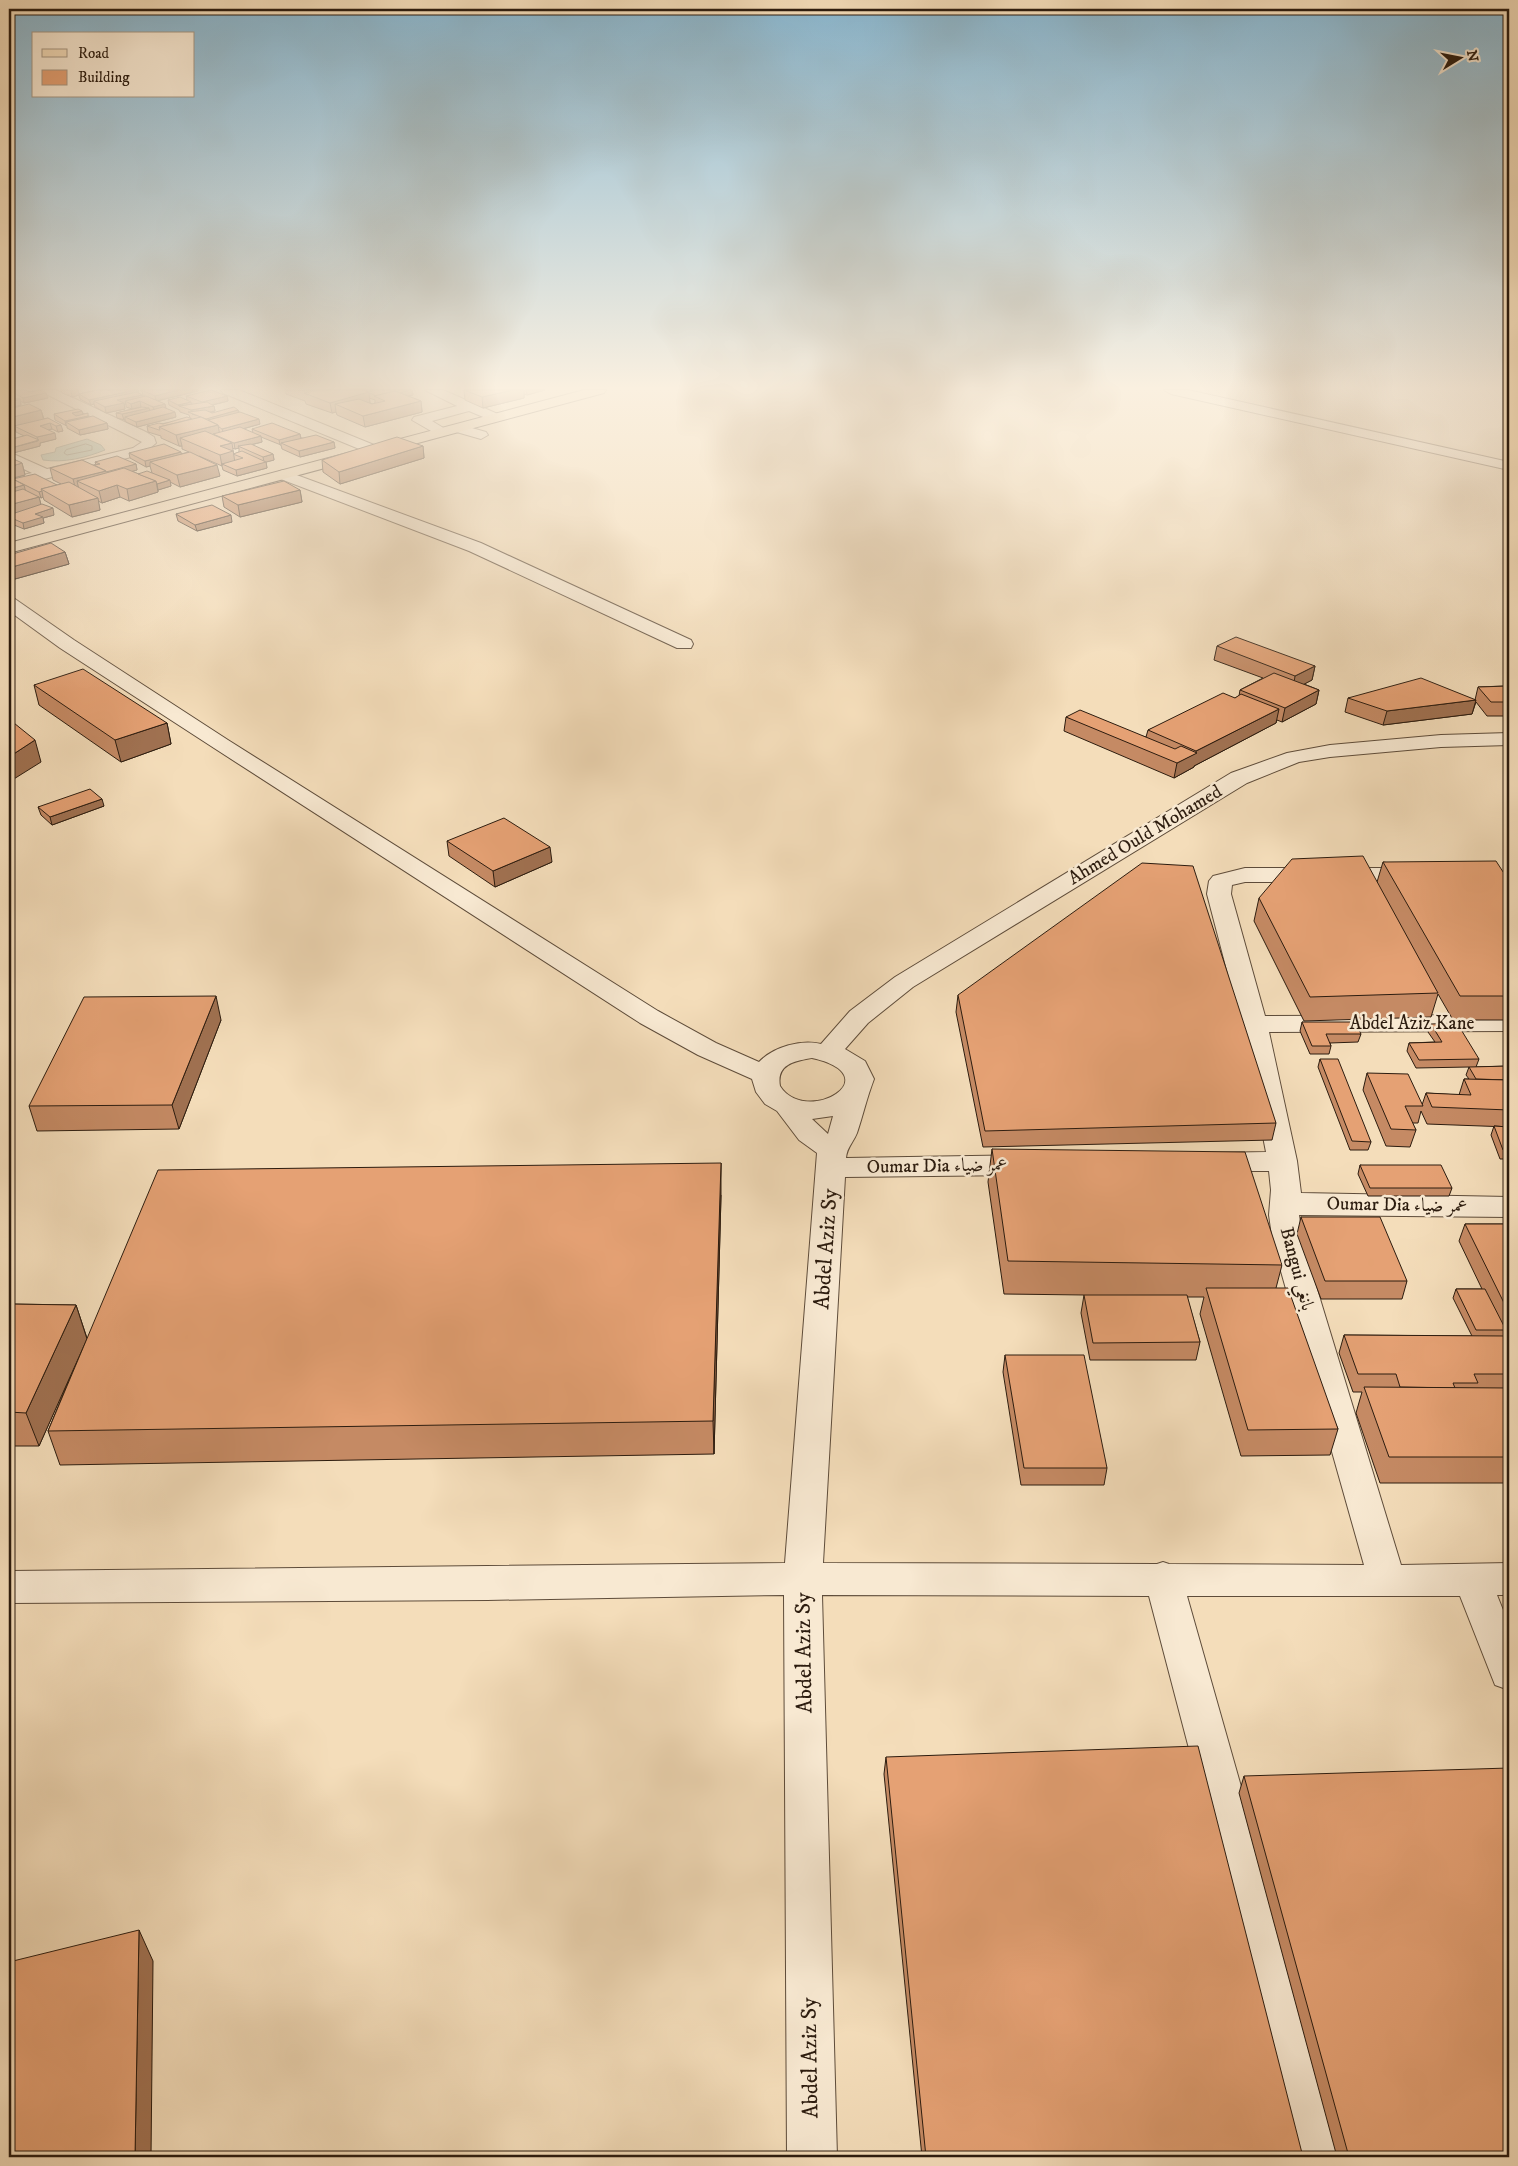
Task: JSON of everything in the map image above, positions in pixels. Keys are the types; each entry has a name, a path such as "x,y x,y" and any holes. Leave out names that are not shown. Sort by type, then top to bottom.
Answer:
{"main road":[{"path":"9,548 223,491"}],"street":[{"path":"326,491 475,547 684,644"},
{"path":"9,602 140,691 649,1017 707,1049 764,1075"},
{"name":"Ahmed Ould Mohamed","path":"828,1052 859,1018 882,997 904,982 1239,778 1294,757 1330,751 1424,742 1509,739"},
{"name":"Bangui بانغي","path":"1387,1581 1288,1243 1284,1215 1282,1161 1254,1024 1219,894 1221,881 1245,875 1442,876"},
{"name":"Abdel Aziz Kane","path":"1254,1024 1509,1023"},
{"path":"787,1105 809,1134 832,1159 842,1135 853,1098 860,1087 860,1076 855,1066 843,1057 828,1052 796,1052 781,1057 771,1065 764,1075 764,1083 768,1092 787,1105 808,1110 830,1108 843,1104 853,1098"},
{"name":"Oumar Dia عمر ضياء","path":"832,1159 1057,1164"},
{"name":"Abdel Aziz Sy","path":"812,2157 803,1579 832,1159"},
{"path":"1184,1163 1282,1161"},
{"name":"Oumar Dia عمر ضياء","path":"1285,1203 1509,1206"},
{"path":"1164,1578 1321,2157"},
{"path":"9,1586 487,1584 803,1579 1164,1578 1387,1581 1509,1579"},
{"path":"1472,1579 1509,1673"}],"building":[{"path":"27,491 39,497 9,505 9,493"},
{"path":"45,491 85,491 98,498 69,505"},
{"path":"242,491 296,491 238,505 222,496"},
{"path":"42,504 53,508 35,514 43,517 23,523 9,517 9,515"},
{"path":"212,505 231,515 195,525 176,514"},
{"path":"51,543 65,552 12,567 9,565 9,555"},
{"path":"1236,637 1315,666 1295,676 1217,646"},
{"path":"83,669 167,723 115,740 34,685"},
{"path":"1274,673 1319,690 1285,708 1240,690"},
{"path":"1421,678 1476,700 1387,711 1348,698"},
{"path":"1509,686 1509,702 1491,702 1478,687"},
{"path":"1223,693 1235,698 1241,694 1279,709 1196,751 1148,730"},
{"path":"1080,710 1175,749 1181,746 1197,753 1177,763 1066,717"},
{"path":"9,719 35,740 9,757"},
{"path":"90,789 102,799 50,817 38,807"},
{"path":"504,818 550,847 493,871 447,841"},
{"path":"1363,856 1438,993 1310,997 1259,898 1292,859"},
{"path":"1496,861 1509,881 1509,996 1460,996 1383,862"},
{"path":"1142,863 1193,866 1276,1123 985,1131 958,995"},
{"path":"216,996 172,1105 29,1106 84,997"},
{"path":"1302,1022 1355,1022 1361,1034 1326,1034 1331,1046 1312,1046"},
{"path":"1457,1023 1479,1059 1419,1060 1409,1043 1442,1042 1431,1024"},
{"path":"1320,1059 1338,1059 1371,1142 1352,1141"},
{"path":"1509,1066 1509,1080 1476,1079 1469,1067"},
{"path":"1367,1073 1408,1074 1423,1106 1405,1106 1416,1130 1391,1129"},
{"path":"1464,1079 1509,1080 1509,1110 1432,1107 1426,1093 1471,1095"},
{"path":"1494,1126 1509,1127 1509,1150 1503,1150"},
{"path":"992,1149 1245,1152 1282,1265 1008,1261"},
{"path":"721,1163 713,1421 48,1431 158,1170"},
{"path":"1360,1165 1441,1165 1452,1188 1370,1188"},
{"path":"1301,1217 1380,1217 1407,1281 1325,1281"},
{"path":"1465,1224 1509,1224 1509,1313"},
{"path":"1206,1288 1288,1288 1338,1429 1248,1430"},
{"path":"1456,1289 1485,1289 1506,1330 1476,1330"},
{"path":"1084,1295 1187,1295 1200,1342 1093,1343"},
{"path":"9,1304 76,1305 26,1413 9,1412"},
{"path":"1344,1335 1506,1336 1509,1343 1509,1374 1474,1374 1478,1383 1453,1383 1455,1388 1400,1387 1396,1374 1358,1374"},
{"path":"1005,1355 1084,1355 1107,1468 1024,1468"},
{"path":"1364,1387 1509,1388 1509,1457 1389,1457"},
{"path":"1198,1746 1303,2157 926,2157 886,1757"},
{"path":"1509,1768 1509,2157 1349,2157 1244,1776"},
{"path":"139,1930 135,2157 9,2157 9,1962"}]}
